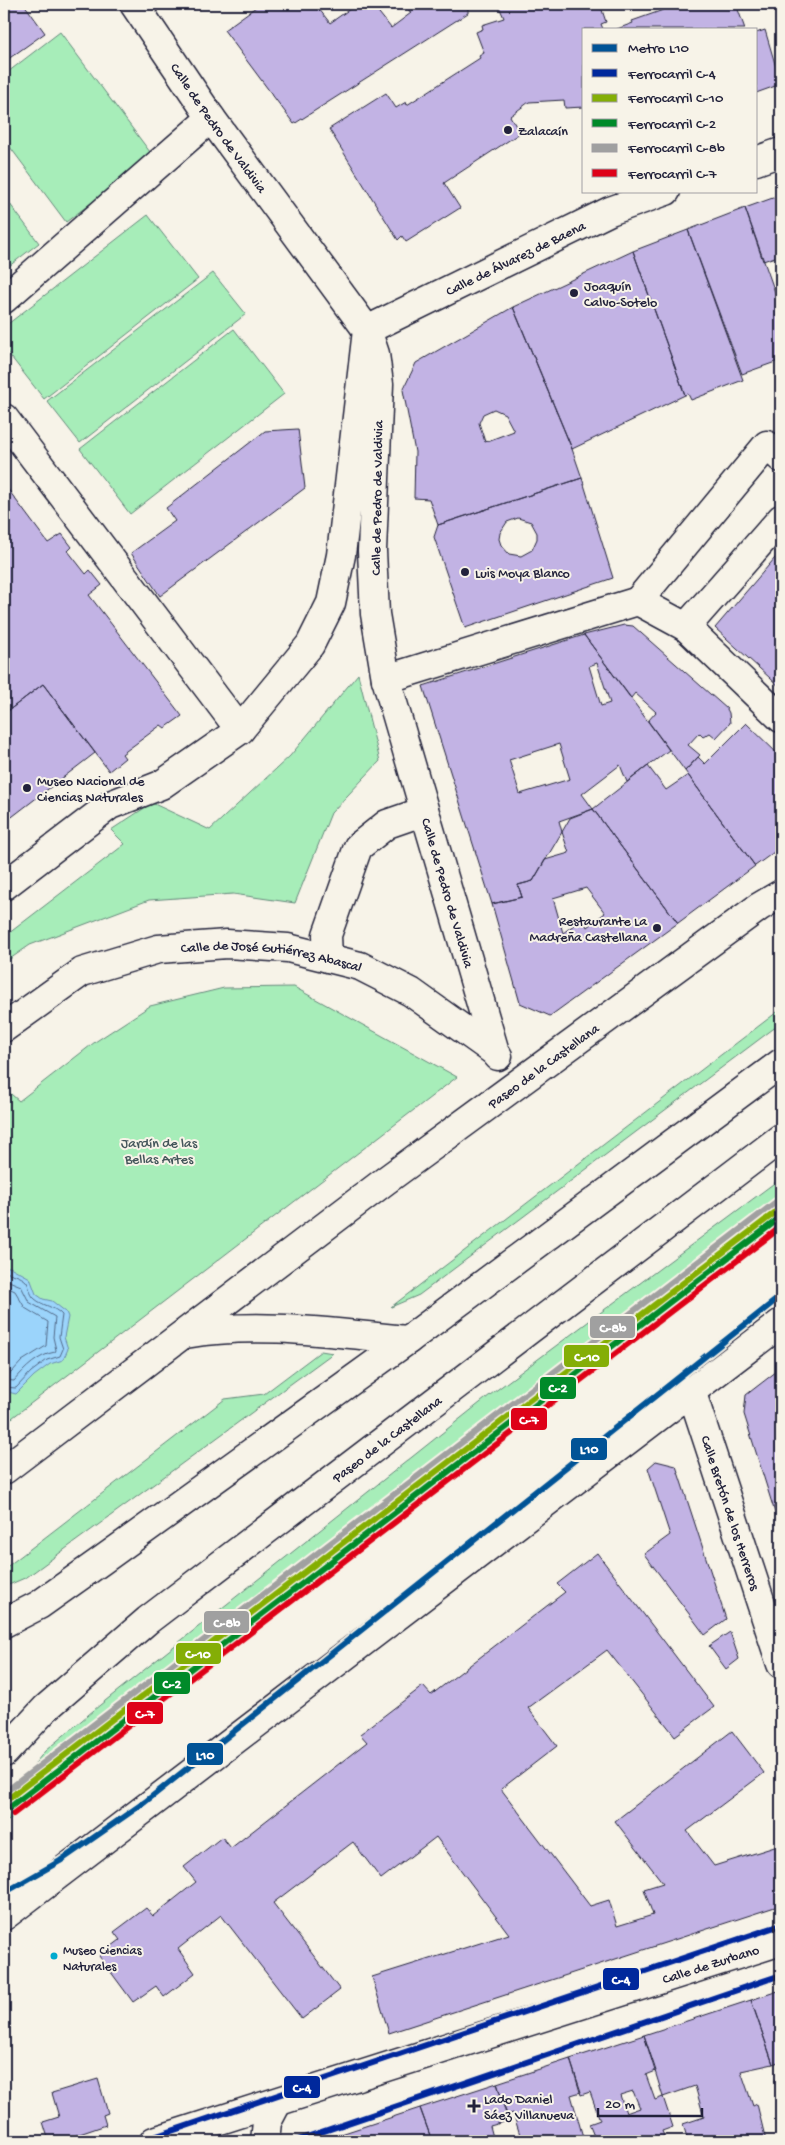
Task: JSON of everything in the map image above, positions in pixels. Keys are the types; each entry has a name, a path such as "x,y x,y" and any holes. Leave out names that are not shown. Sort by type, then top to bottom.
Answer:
{"main road":[{"name":"Calle de Pedro de Valdivia","path":"134,4 211,118 367,330 375,354 379,384 372,551 375,614 386,680 495,1052"},
{"path":"4,299 211,118"},
{"path":"758,160 781,152"},
{"name":"Calle de Álvarez de Baena","path":"367,330 610,210 663,192"},
{"path":"4,886 110,804 161,785 240,730 310,645 331,602 341,555 367,330"},
{"path":"4,418 240,730"},
{"path":"386,680 638,601 767,445 781,458"},
{"path":"686,627 781,519"},
{"path":"638,601 686,627 781,718"},
{"path":"328,958 326,935 358,848 387,824 413,815 427,819"},
{"name":"Paseo de la Castellana","path":"4,1470 385,1181 770,900 781,887"},
{"name":"Calle de José Gutiérrez Abascal","path":"4,1028 82,972 158,949 226,944 288,948 360,966 411,992 495,1052 518,1083"},
{"path":"4,1623 38,1604 93,1567 408,1340 781,1063"},
{"name":"Paseo de la Castellana","path":"4,1753 46,1708 148,1620 781,1138"},
{"path":"8,1918 691,1390 781,1323"},
{"name":"Paseo de la Castellana","path":"185,1334 212,1329 280,1328 408,1340"},
{"name":"Calle Bretón de los Herreros","path":"691,1390 781,1664"},
{"name":"Calle de Zurbano","path":"154,2141 781,1941"},
{"path":"265,2141 267,2122 277,2103"}],"green space":[{"path":"60,32 153,156 66,222 4,139 4,75"},
{"path":"4,196 39,243 4,270"},
{"path":"148,215 198,279 44,399 4,348 4,327"},
{"path":"213,273 246,314 80,443 47,401"},
{"path":"234,329 284,394 130,514 80,449"},
{"path":"358,674 380,761 331,813 295,903 233,894 149,900 30,945 4,963 4,937 125,844 111,830 152,803 210,830 290,756"},
{"name":"Jardín de las Bellas Artes","path":"294,987 457,1077 4,1424 4,1088 19,1101 95,1042 150,1006 224,988"},
{"path":"781,1009 781,1023 419,1295 391,1307"},
{"path":"781,1178 781,1215 334,1555 340,1564 4,1824 4,1802 45,1751 100,1705 490,1395"},
{"path":"321,1351 333,1353 27,1577 4,1587 4,1569 225,1399 264,1394"}],"water":[{"path":"4,1267 10,1267 30,1278 36,1294 43,1299 52,1301 66,1312 68,1317 64,1337 68,1349 63,1360 50,1364 34,1376 16,1394 4,1391"}],"building":[{"path":"4,4 24,4 45,33 4,62"},
{"path":"260,4 315,4 330,23 357,4 372,4 391,28 411,13 404,4 468,4 468,13 294,124 224,30"},
{"path":"498,4 600,4 606,22 601,24 603,28 582,28 582,107 565,108 564,100 529,102 510,116 520,133 444,183 460,208 406,242 402,236 398,240 329,129 386,93 396,108 406,102 407,105 480,58 479,56 484,53 476,32 483,29 482,25 504,18"},
{"path":"680,4 736,4 745,28 620,28 633,23 632,21"},
{"path":"765,30 781,84 758,92 758,32"},
{"path":"781,195 781,255 763,261 745,208"},
{"path":"745,208 781,309 781,360 742,374 688,230"},
{"path":"688,230 743,380 691,400 688,394 685,395 633,251"},
{"path":"633,251 685,395 572,449 513,307"},
{"path":"513,307 572,449 582,478 438,525 429,499 414,498 415,452 403,390 416,363","holes":["494,409 505,414 514,431 485,442 479,423 483,414"]},
{"path":"298,429 305,488 160,596 131,553 175,521 166,508 265,431"},
{"path":"582,478 613,578 465,628 434,537 438,525","holes":["518,518 531,522 537,533 537,539 532,550 521,556 509,554 501,545 499,539 500,533 507,522"]},
{"path":"4,484 48,543 62,534 72,547 68,551 86,574 90,570 102,585 89,595 182,716 165,728 161,725 122,754 125,758 109,771 43,684 4,714"},
{"path":"781,551 781,688 715,628"},
{"path":"624,625 633,626 727,709 729,713 730,723 716,738 710,733 703,737 699,733 688,745 700,755 685,771 648,721 656,712 635,693 631,698 584,635"},
{"path":"584,635 669,750 627,782 620,765 582,794 593,809 559,821 562,832 533,881 518,885 522,897 492,904 423,686","holes":["597,663 610,703 601,706 589,666","559,744 570,779 520,794 509,760"]},
{"name":"Museo Nacional de Ciencias Naturales","path":"43,684 95,753 4,823 4,714"},
{"path":"746,723 781,757 781,847 755,866 685,771 698,757 705,764"},
{"path":"648,766 666,790 688,775 755,866 678,923 593,809"},
{"path":"593,809 678,923 550,1016 520,1003 492,904 522,897 518,885 533,881 545,860 569,853 562,832 570,818","holes":["586,888 605,913 587,927 582,919 563,933 553,898"]},
{"path":"781,1368 781,1532 744,1414 746,1395"},
{"path":"656,1461 676,1466 726,1619 705,1635 644,1554 670,1535 648,1468"},
{"path":"597,1553 714,1707 675,1736 607,1650 528,1708 557,1746 501,1789 590,1906 609,1900 617,1926 653,1915 644,1889 663,1883 615,1821 732,1731 764,1773 687,1831 714,1866 781,1845 781,1905 389,2033 372,1977 509,1934 436,1837 381,1879 353,1842 273,1903 340,1990 302,2019 221,1915 178,1949 195,1973 164,1997 156,1986 133,2002 99,1956 120,1940 114,1932 146,1908 153,1916 196,1882 184,1867 222,1837 231,1848 367,1742 360,1734 423,1686 431,1695 565,1592 557,1584"},
{"path":"730,1632 739,1659 726,1669 709,1646"},
{"path":"781,1990 781,2061 773,2064 751,2000"},
{"path":"751,2000 773,2064 741,2071 753,2106 757,2104 766,2141 688,2141 683,2124 704,2117 695,2086 663,2097 644,2035"},
{"path":"644,2035 656,2071 646,2075 655,2100 663,2097 673,2127 662,2131 666,2141 596,2141 589,2124 600,2120 590,2092 581,2095 570,2059","holes":["633,2091 640,2108 626,2113 620,2095"]},
{"path":"570,2059 581,2092 571,2095 583,2137 594,2135 596,2141 522,2141 513,2113 507,2115 497,2083"},
{"path":"781,2078 781,2101 775,2080"},
{"path":"98,2079 108,2113 103,2115 106,2125 59,2141 49,2141 43,2122 59,2117 52,2093"},
{"path":"497,2083 508,2121 490,2126 494,2141 432,2141 420,2108"},
{"path":"420,2108 432,2141 323,2141 323,2140"},
{"path":"511,2135 514,2141 494,2141"}],"metro line":[{"name":"L10","path":"4,1893 60,1861 145,1802 781,1296"}],"rail line":[{"name":"C-8b","path":"4,1793 776,1202"},
{"name":"C-10","path":"4,1802 781,1208"},
{"name":"C-2","path":"9,1808 781,1217"},
{"name":"C-7","path":"13,1814 781,1227"},
{"name":"C-4","path":"142,2141 781,1925"},
{"name":"C-4","path":"295,2141 781,1975"}],"place":[{"name":"Zalacaín","path":"508,130"},
{"name":"Joaquín Calvo-Sotelo","path":"574,293"},
{"name":"Luis Moya Blanco","path":"465,572"},
{"name":"Museo Nacional de Ciencias Naturales","path":"27,788"},
{"name":"Restaurante La Madreña Castellana","path":"657,928"},
{"name":"Museo Ciencias Naturales","path":"54,1956"},
{"name":"Lado Daniel Sáez Villanueva","path":"474,2106"}]}
